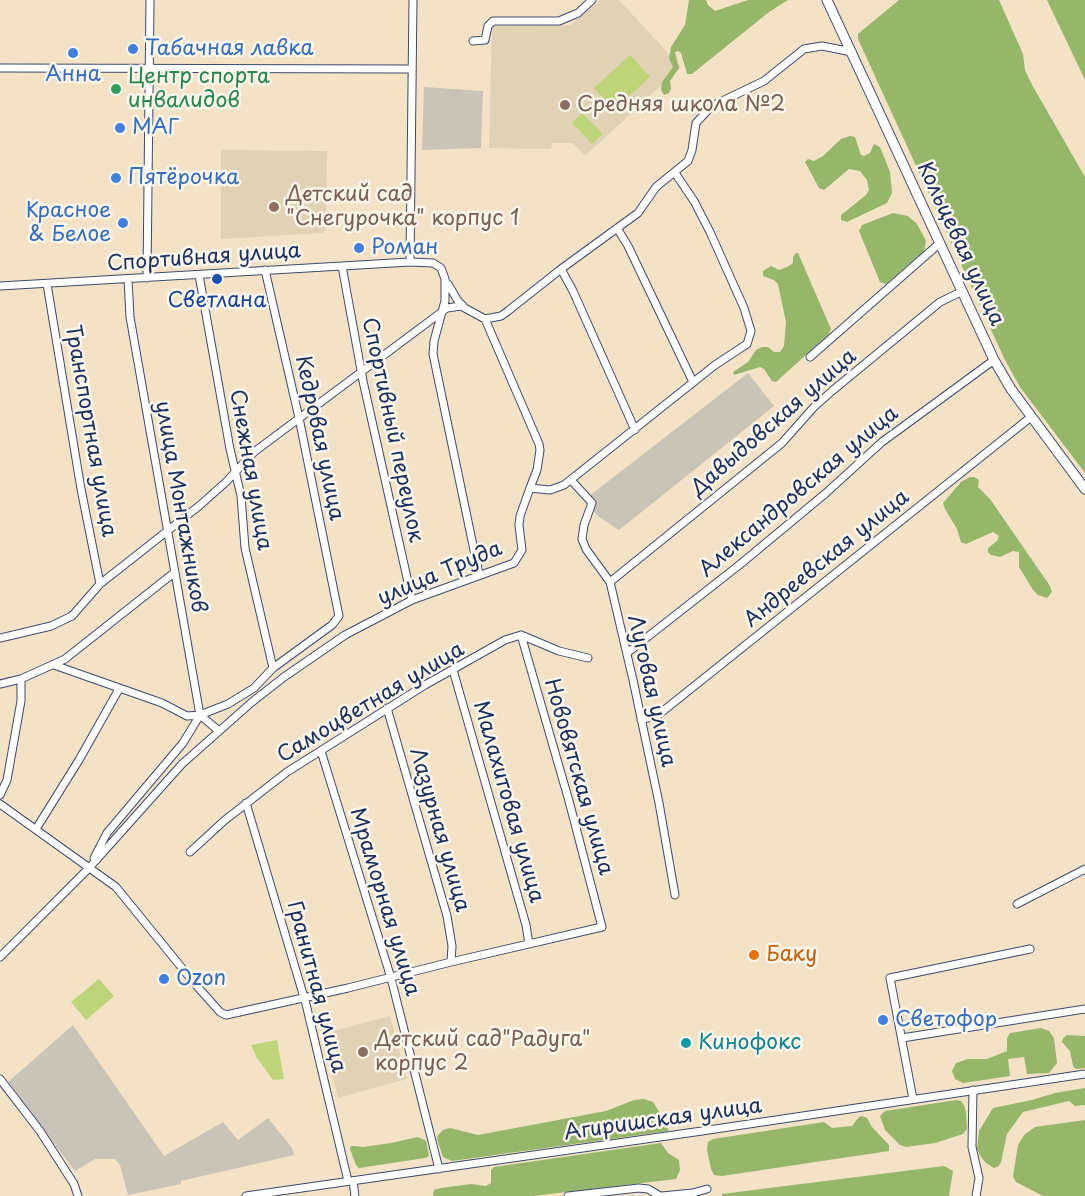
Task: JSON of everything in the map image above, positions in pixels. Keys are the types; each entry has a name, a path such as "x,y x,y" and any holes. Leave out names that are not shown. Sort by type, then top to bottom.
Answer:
{"highway":[{"name":"Кольцевая улица","path":"827,0 994,360 1031,417 1085,489"}],"street":[{"path":"147,278 150,0"},
{"path":"410,262 413,0"},
{"path":"473,41 485,40 488,26 493,21 560,21 578,13 592,0"},
{"path":"485,319 508,311 638,213 656,187 686,164 690,157 696,123 716,104 764,81 804,49 822,46 852,52"},
{"path":"0,68 412,69"},
{"path":"0,638 62,622 79,609 100,585 199,506 254,452 442,311 456,305 485,319 539,444 537,470 530,488 555,489 571,480 715,365 743,348 749,340 751,331 744,308 710,232 675,173"},
{"path":"617,228 628,246 693,382"},
{"path":"810,357 940,243"},
{"name":"Спортивная улица","path":"0,286 410,262 433,263 441,268 445,279"},
{"name":"Спортивный переулок","path":"342,266 362,371 412,600"},
{"path":"561,269 635,430"},
{"name":"Кедровая улица","path":"265,270 299,418 339,612 338,620 273,668"},
{"name":"Снежная улица","path":"199,275 241,496 245,548 273,668"},
{"name":"улица Монтажников","path":"128,279 130,317 200,715"},
{"path":"445,279 465,308"},
{"path":"445,279 446,293 433,354 479,574"},
{"name":"Транспортная улица","path":"47,284 81,489 100,585"},
{"name":"Давыдовская улица","path":"610,582 782,443 814,407 832,391 940,302 961,292"},
{"name":"Александровская улица","path":"627,653 738,566 882,442 994,360"},
{"name":"Андреевская улица","path":"641,720 658,715 1031,417"},
{"name":"Луговая улица","path":"571,480 592,503 584,525 582,539 585,549 610,582 659,803 675,895"},
{"name":"улица Труда","path":"0,957 88,868 183,764 276,683 345,635 412,600 514,563 521,555 523,543 519,525 520,516 530,488"},
{"path":"0,684 21,679 54,665 83,646 175,572"},
{"path":"521,635 559,651 588,658"},
{"name":"Самоцветная улица","path":"190,852 246,803 287,772 387,708 505,640 521,635"},
{"name":"Нововятская улица","path":"521,635 569,801 602,927 529,944"},
{"path":"54,665 162,703 187,716 211,712 237,699 261,682 273,668"},
{"name":"Малахитовая улица","path":"453,670 526,925 529,944"},
{"path":"0,795 7,780 21,701 21,679"},
{"path":"36,830 119,689"},
{"name":"Лазурная улица","path":"387,708 447,916 452,946 451,962"},
{"path":"200,715 219,731"},
{"name":"улица Труда","path":"88,868 107,833 183,743 200,715"},
{"name":"Мраморная улица","path":"321,750 391,978 439,1169"},
{"name":"Гранитная улица","path":"246,803 304,998 355,1196"},
{"path":"0,804 122,892 195,984 220,1012 226,1015 529,944"},
{"path":"1017,904 1085,869"},
{"path":"913,1099 890,978 1030,949"},
{"path":"902,1038 1085,1010"},
{"name":"Агиришская улица","path":"246,1196 300,1192 350,1181 1085,1074"},
{"path":"0,1079 40,1131 74,1184 78,1196"},
{"path":"974,1090 971,1136 979,1178 976,1196"},
{"path":"568,1196 639,1188 648,1189 661,1196 693,1193 706,1189"}],"shaded area":[{"name":"Средняя школа №2","path":"600,0 619,0 681,67 585,156 573,143 552,143 551,149 489,148 492,26 571,25"},
{"path":"424,87 483,91 481,148 422,150"},
{"name":"Детский сад \"Снегурочка\" корпус 1","path":"221,150 327,151 326,228 323,233 221,239"},
{"path":"748,373 774,406 619,530 598,516 584,500"},
{"name":"Детский сад\"Радуга\" корпус 2","path":"390,1016 407,1079 338,1098 322,1034"},
{"path":"73,1025 164,1156 223,1122 238,1140 268,1118 292,1148 294,1155 128,1195 120,1165 115,1159 95,1159 75,1171 8,1082"}],"green space":[{"path":"689,0 706,0 715,11 748,0 788,0 769,12 692,74 687,74 681,53 675,52 679,68 670,81 669,93 664,95 661,90 662,82 673,67 669,58 671,47 685,25"},
{"path":"899,0 999,0 1023,54 1025,70 1031,83 1085,177 1085,473 1020,387 1004,358 858,39 858,34"},
{"path":"1047,0 1085,0 1085,80"},
{"path":"630,55 650,77 614,110 594,88"},
{"path":"582,113 603,134 592,144 572,123"},
{"path":"855,137 861,155 870,153 874,144 880,147 890,172 892,193 887,203 847,222 841,220 841,215 866,195 869,190 867,180 860,171 849,169 824,190 819,188 805,162 808,159 814,161 823,156 841,139"},
{"path":"893,213 908,216 917,224 926,241 924,251 886,284 880,282 859,231 862,225"},
{"path":"798,253 831,329 829,334 776,382 772,381 760,367 734,375 733,372 748,362 756,350 768,347 774,352 780,352 784,346 786,322 778,284 763,276 763,271 771,266 779,270 787,267 793,263"},
{"path":"970,477 979,480 978,487 990,499 1050,586 1052,592 1047,598 1038,595 1033,590 1019,567 1019,552 1013,551 1000,557 988,552 988,548 997,541 999,536 993,532 966,544 961,542 957,529 943,503 961,482"},
{"path":"99,979 114,996 86,1020 71,1002"},
{"path":"1041,1028 1049,1031 1054,1038 1057,1063 1049,1073 1027,1074 1024,1057 1008,1059 1010,1076 963,1083 955,1079 952,1071 956,1063 968,1059 987,1059 1007,1051 1007,1038 1010,1033"},
{"path":"1067,1035 1085,1036 1085,1068 1076,1069 1073,1066 1070,1051 1062,1042"},
{"path":"277,1040 284,1079 273,1080 257,1058 251,1045"},
{"path":"1085,1088 1085,1105 1075,1106 1069,1101 1023,1112 1007,1134 999,1166 994,1168 981,1157 977,1149 979,1131 993,1108"},
{"path":"644,1099 653,1102 668,1126 668,1131 452,1161 443,1157 437,1139 443,1130 450,1128 478,1135 606,1111 634,1100"},
{"path":"961,1101 964,1105 967,1129 963,1134 935,1143 906,1147 900,1145 885,1130 880,1116 885,1111"},
{"path":"862,1116 867,1118 872,1127 889,1145 889,1151 722,1176 714,1175 711,1169 707,1150 708,1142 713,1139 824,1122 832,1128 852,1126"},
{"path":"1085,1120 1085,1196 1043,1196 1016,1182 1013,1176 1018,1145 1024,1135 1035,1127"},
{"path":"418,1137 426,1141 429,1156 425,1158 359,1168 350,1149 351,1146 363,1147"},
{"path":"661,1143 668,1153 679,1160 680,1170 676,1179 533,1196 433,1196 434,1190 441,1188 471,1184 486,1186 491,1183 491,1170 494,1167"},
{"path":"944,1166 953,1171 949,1196 722,1196 722,1194"}],"place":[{"name":"Табачная лавка","path":"133,49"},
{"name":"Анна","path":"73,53"},
{"name":"Центр спорта инвалидов","path":"116,89"},
{"name":"Средняя школа №2","path":"565,105"},
{"name":"МАГ","path":"120,128"},
{"name":"Пятёрочка","path":"116,178"},
{"name":"Детский сад \"Снегурочка\" корпус 1","path":"274,207"},
{"name":"Красное & Белое","path":"123,223"},
{"name":"Роман","path":"359,248"},
{"name":"Светлана","path":"217,279"},
{"name":"Баку","path":"754,955"},
{"name":"Ozon","path":"164,979"},
{"name":"Светофор","path":"883,1020"},
{"name":"Кинофокс","path":"686,1043"},
{"name":"Детский сад\"Радуга\" корпус 2","path":"363,1052"}]}
